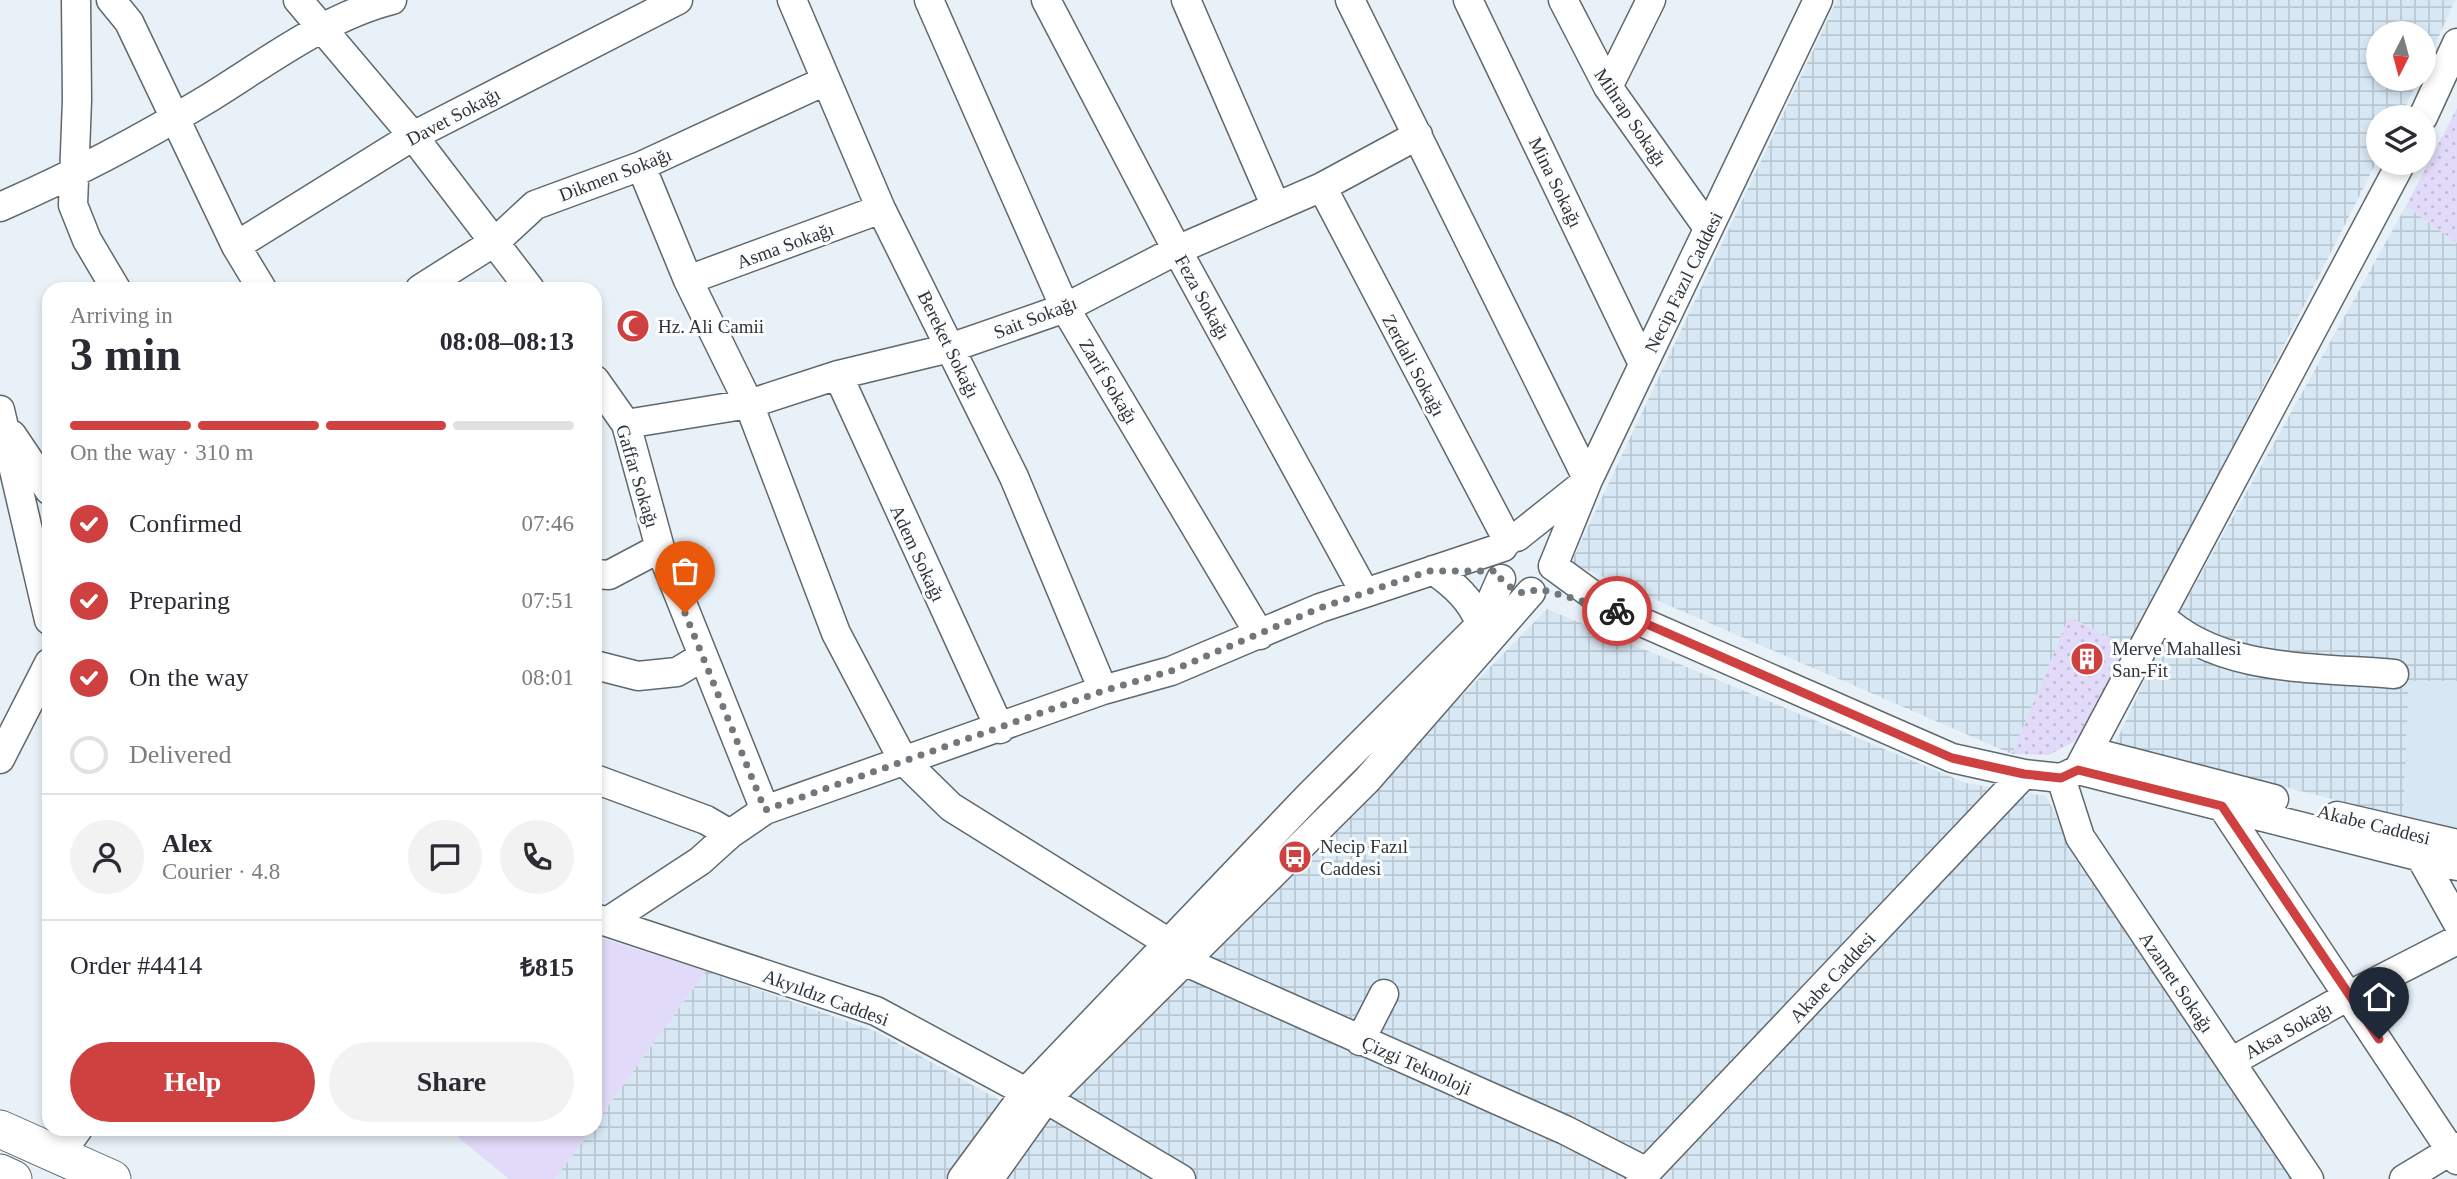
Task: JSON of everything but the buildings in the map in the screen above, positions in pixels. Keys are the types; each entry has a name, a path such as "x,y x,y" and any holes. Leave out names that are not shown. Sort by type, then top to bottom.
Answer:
{"main road":[{"path":"0,1129 69,1142 112,1179"},
{"path":"0,1173 13,1179"}],"street":[{"path":"76,0 77,100 72,175 73,205 87,240 112,282"},
{"path":"111,0 129,22 177,117 236,246 258,282"},
{"path":"298,0 413,136 525,282"},
{"path":"0,207 72,175 177,117 321,30 392,0"},
{"name":"Davet Sokağı","path":"236,246 413,136 678,0"},
{"name":"Bereket Sokağı","path":"792,0 881,209 1014,477 1103,691"},
{"name":"Zarif Sokağı","path":"929,0 1065,308 1260,635"},
{"name":"Feza Sokağı","path":"1046,0 1177,250 1365,593"},
{"path":"1186,0 1276,207"},
{"path":"1350,0 1588,480 1505,555"},
{"name":"Mina Sokağı","path":"1468,0 1643,364"},
{"name":"Mihrap Sokağı","path":"1563,0 1608,87 1709,228"},
{"path":"1608,87 1651,0"},
{"name":"Necip Fazıl Caddesi","path":"1177,952 1367,780 1542,582 1643,364 1818,0"},
{"path":"2429,105 2457,43"},
{"name":"Dikmen Sokağı","path":"431,282 496,241 535,205 641,166 825,81"},
{"name":"Sait Sokağı","path":"626,424 749,404 838,375 950,348 1065,308 1177,250 1322,187 1418,135"},
{"name":"Çizgi Teknoloji","path":"641,166 688,281 749,404 836,633 903,760 951,807 1177,952 1360,1041 1565,1130 1644,1176"},
{"path":"1505,555 1514,590 1542,582 1612,609 1952,758 2024,774 2076,766 2161,616 2395,175"},
{"name":"Zerdali Sokağı","path":"1322,187 1505,555"},
{"name":"Asma Sokağı","path":"688,281 881,209"},
{"name":"Adem Sokağı","path":"838,375 1000,729"},
{"name":"Gaffar Sokağı","path":"602,390 626,424 660,548 765,810"},
{"path":"1,419 42,480"},
{"path":"1,419 42,591"},
{"path":"602,919 700,861 730,834 765,810 1103,691 1171,671 1320,608 1433,570 1505,555 1535,537 1543,542 1553,557 1542,582"},
{"path":"602,574 609,575 660,548"},
{"name":"Necip Fazıl Caddesi","path":"962,1179 1036,1095 1177,952 1481,624 1505,555"},
{"path":"1433,570 1459,588 1474,608 1481,624"},
{"path":"2161,616 2198,644 2224,654 2394,674"},
{"path":"602,667 638,676 677,673 702,657"},
{"path":"0,759 42,677"},
{"name":"Akabe Caddesi","path":"2076,766 2457,866"},
{"name":"Akabe Caddesi","path":"2076,766 2457,844"},
{"name":"Azamet Sokağı","path":"2076,766 2080,837 2309,1179"},
{"name":"Akabe Caddesi","path":"1644,1176 2024,774"},
{"path":"602,782 706,820 730,834"},
{"path":"2222,806 2455,1153 2404,1179"},
{"path":"2420,856 2457,922"},
{"name":"Akyıldız Caddesi","path":"602,920 876,1011 1036,1095 1181,1179"},
{"name":"Aksa Sokağı","path":"2231,1062 2350,995 2457,940"},
{"path":"1360,1041 1384,994"},
{"name":"Necip Fazıl Caddesi","path":"989,1179 1036,1095"}],"shaded area":[{"path":"1837,0 2455,0 2436,43 2436,21 2366,21 2366,91 2413,91 2406,105 2366,105 2366,175 2370,175 2131,648 2069,617 2012,754 1571,563"},
{"path":"2457,108 2457,243 2406,206 2422,175 2436,175 2436,148"},
{"path":"2406,206 2457,243 2457,681 2409,681 2403,817 2115,744 2157,653"},
{"path":"1547,609 1966,783 2046,796 2065,834 2294,1179 1005,1179 1043,1123"},
{"path":"2069,617 2131,648 2081,738 2049,755 2012,754"},
{"path":"2409,680 2457,681 2457,830 2403,817"},
{"path":"602,938 706,971 602,1114"},
{"path":"706,971 877,1032 1001,1101 945,1179 555,1179 587,1136 602,1136 602,1114"},
{"path":"457,1136 587,1136 555,1179 509,1179"}],"way so far":[{"path":"685,613 765,810 1103,691 1171,671 1320,608 1433,570 1497,571 1507,586 1514,590 1523,593 1540,589 1617,611"}],"place":[{"name":"Hz. Ali Camii","path":"633,326"},
{"name":"Merve Mahallesi San-Fit","path":"2087,659"},
{"name":"Necip Fazıl Caddesi","path":"1295,857"}],"route":[{"path":"1617,611 1952,758 2024,774 2061,778 2078,770 2222,806 2261,860 2379,1039"}]}
